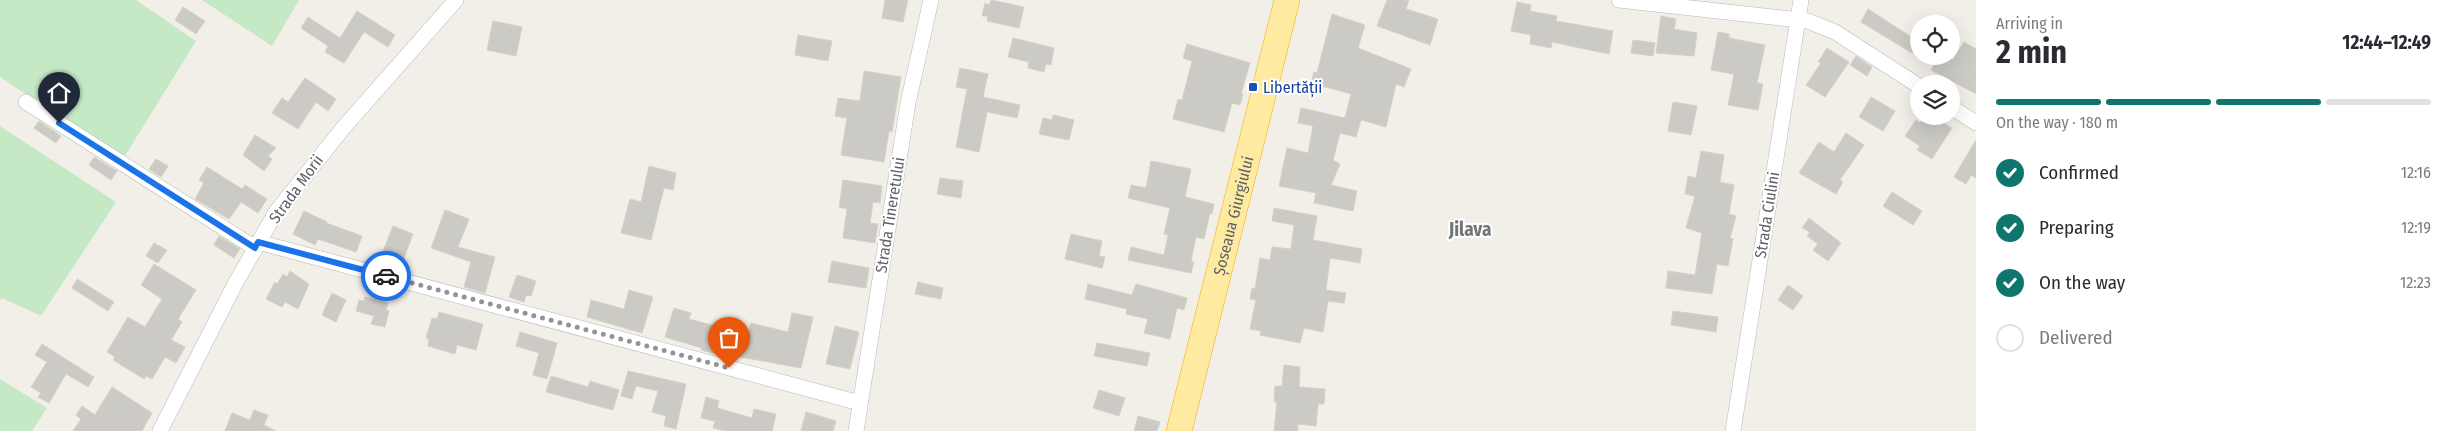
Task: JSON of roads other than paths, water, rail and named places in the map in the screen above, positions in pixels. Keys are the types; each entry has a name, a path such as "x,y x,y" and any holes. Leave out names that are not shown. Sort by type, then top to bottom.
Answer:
{"highway":[{"name":"Șoseaua Giurgiului","path":"1179,431 1287,0"},
{"name":"Șoseaua Giurgiului","path":"1195,431 1303,0"}],"street":[{"name":"Strada Morii","path":"160,431 276,212 305,173 456,0"},
{"name":"Strada Tineretului","path":"856,431 908,103 931,0"},
{"path":"1619,0 1798,19 1822,25 1836,32 1910,80"},
{"name":"Strada Ciulini","path":"1733,431 1801,0"},
{"path":"26,102 257,245 860,403"},
{"path":"1960,113 1976,123"}],"place":[{"name":"Libertății","path":"1253,87"}],"district":[{"name":"Jilava","path":"1470,229"}]}
